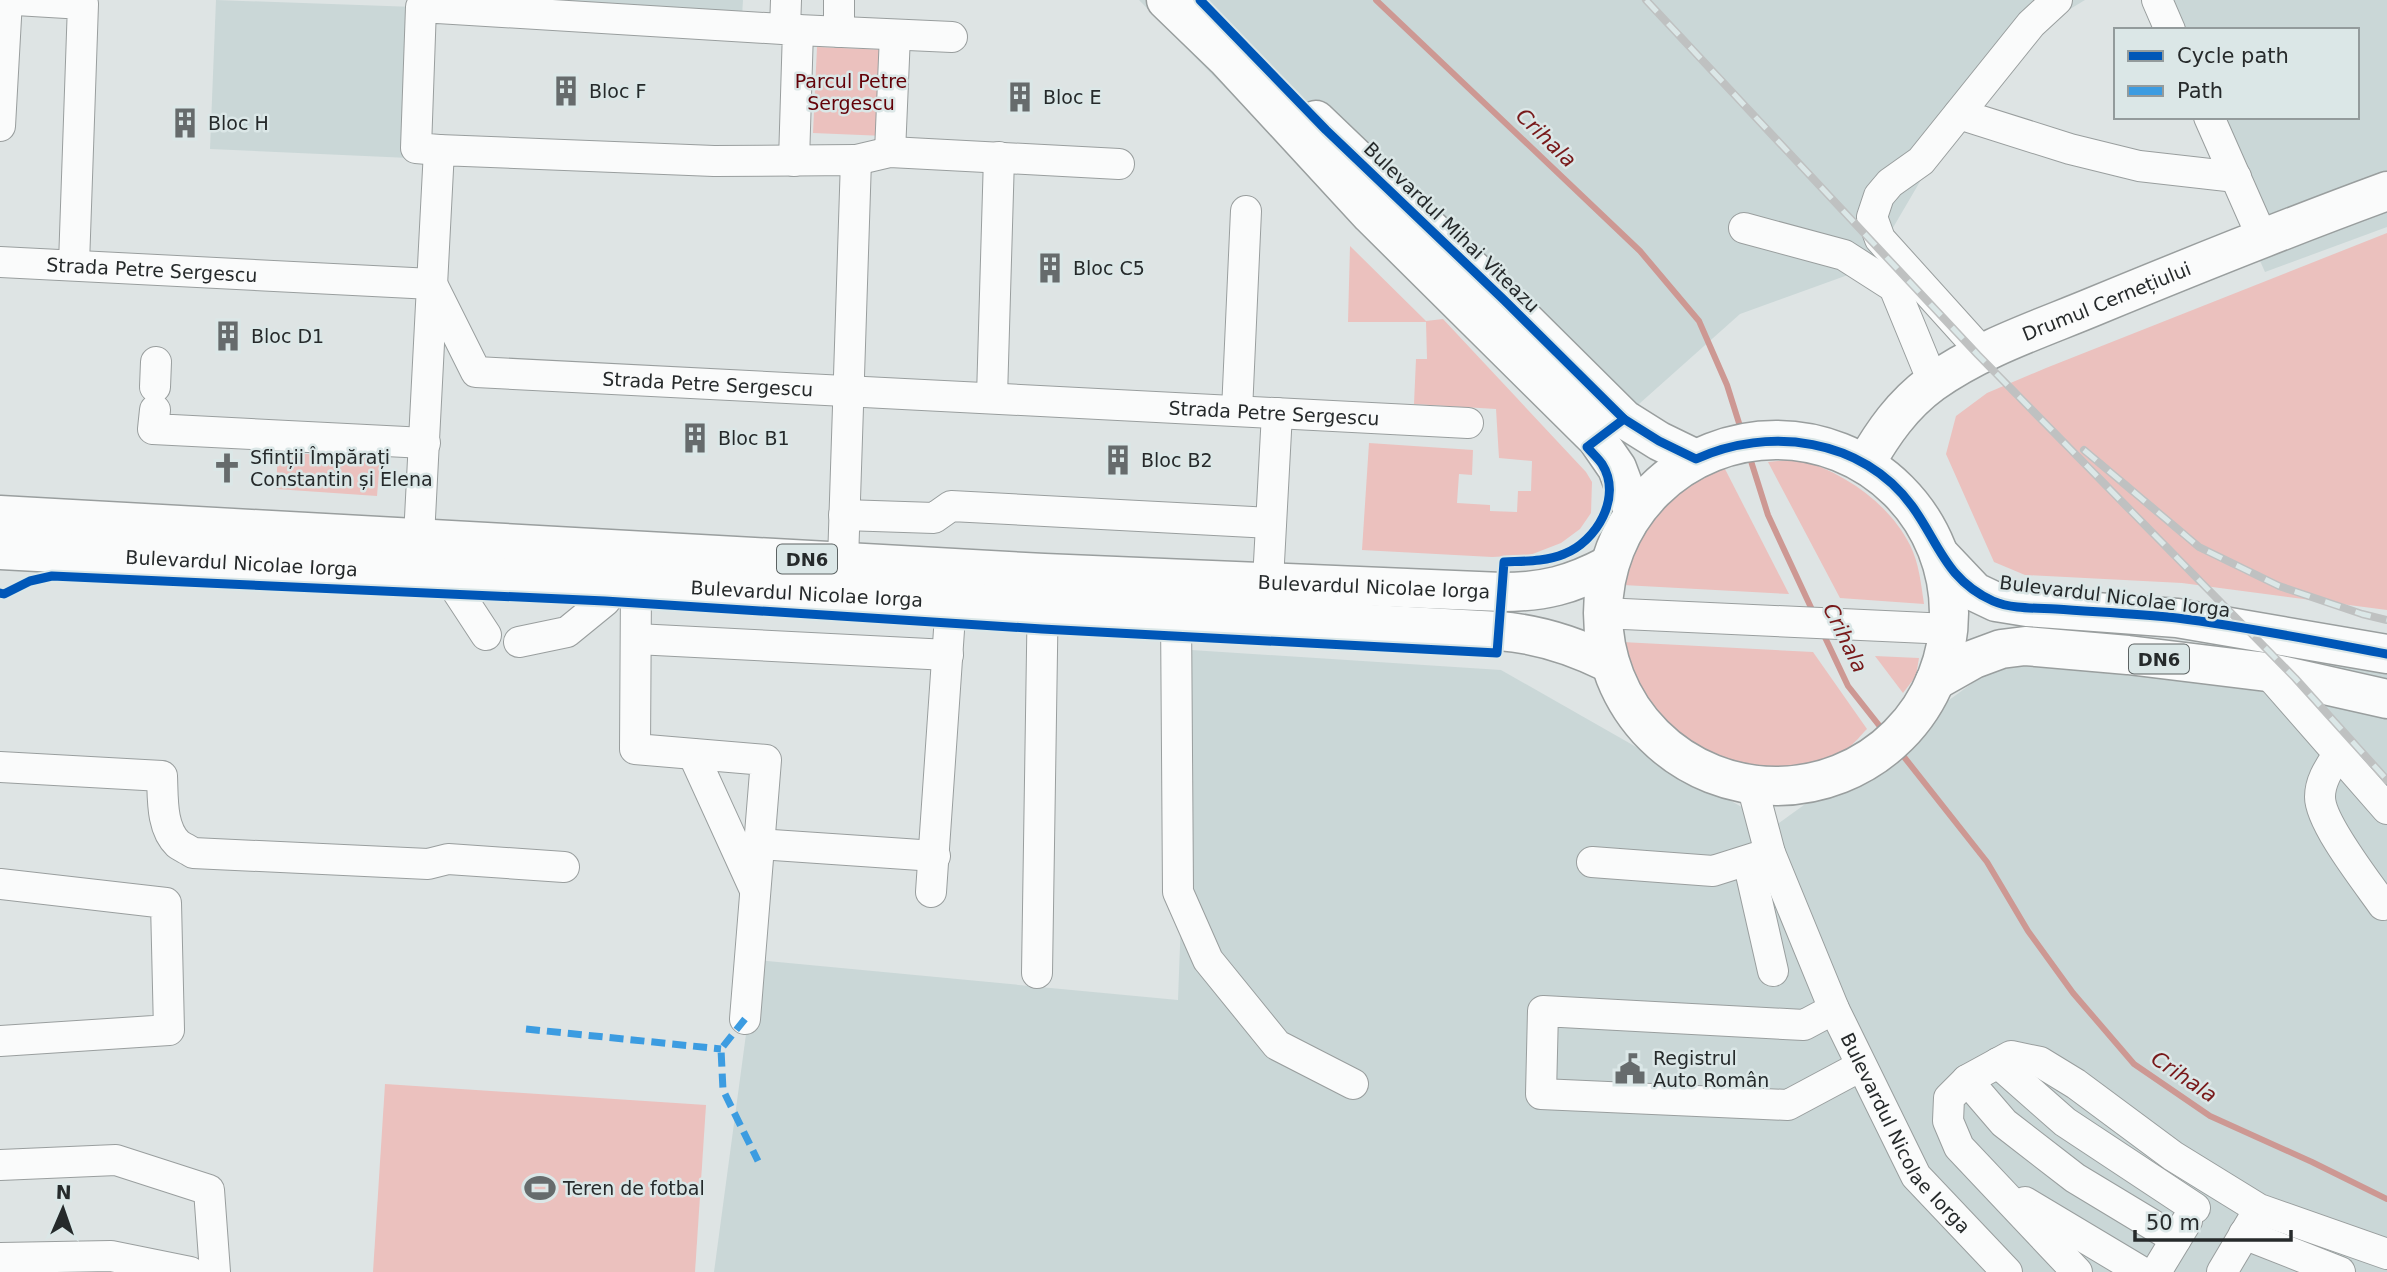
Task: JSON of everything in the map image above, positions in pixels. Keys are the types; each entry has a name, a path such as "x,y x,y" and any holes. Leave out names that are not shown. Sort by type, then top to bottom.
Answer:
{"main road":[{"name":"Bulevardul Mihai Viteazu","path":"1166,0 1227,60 1504,300 1624,419 1659,442 1703,456"},
{"name":"Bulevardul Mihai Viteazu","path":"1200,0 1316,138 1371,215 1597,439 1617,468 1634,513"},
{"name":"Drumul Cernețiului","path":"1865,464 1886,429 1912,400 1933,382 1982,352 2262,237 2387,191"},
{"name":"DN6","path":"1776,440 1822,446 1844,453 1889,481 1910,503 1927,527 1939,554 1950,604 1944,656 1935,681 1923,705 1887,746 1864,762 1829,778 1790,786 1752,785 1719,777 1690,763 1663,744 1640,721 1622,693 1609,663 1602,613 1609,565 1619,538 1634,513 1652,492 1673,474 1703,456 1742,443 1776,440"},
{"name":"Bulevardul Nicolae Iorga","path":"0,515 843,561 1043,589 1176,613 1517,632 1561,642 1609,663"},
{"name":"Bulevardul Nicolae Iorga","path":"0,550 951,601 1043,589 1268,581 1520,592 1564,585 1609,565"},
{"name":"Bulevardul Nicolae Iorga","path":"1939,554 1975,592 1996,602 2026,607 2177,618 2387,654"},
{"name":"DN6","path":"1935,681 1974,659 2001,649 2025,646 2267,671 2387,699"}],"street":[{"path":"0,126 2,42 7,0"},
{"path":"16,0 83,4 74,264"},
{"path":"839,0 839,32"},
{"path":"1982,352 1880,239 1872,217 1879,196 1890,183 1921,161 2031,24 2057,0"},
{"path":"2157,0 2169,28"},
{"path":"952,37 839,32 790,20 451,4 421,7 416,148 714,161 856,160 890,152 1119,164"},
{"path":"790,20 794,161"},
{"path":"890,152 895,35"},
{"path":"1959,114 2070,149 2139,166 2236,177"},
{"path":"2210,119 2262,237"},
{"path":"419,537 439,150"},
{"path":"992,397 999,157"},
{"path":"843,561 856,160"},
{"path":"1237,411 1246,211"},
{"path":"1744,228 1844,255 1894,287 1933,382"},
{"name":"Strada Petre Sergescu","path":"0,262 432,284 476,372 1468,423"},
{"path":"155,386 153,429 425,443"},
{"path":"1268,581 1277,413"},
{"path":"844,515 934,518 951,506 1271,523"},
{"path":"446,574 486,635"},
{"path":"519,642 567,632 627,584 636,639 635,749 766,760 745,1019"},
{"path":"1037,972 1043,589"},
{"path":"931,892 951,601"},
{"path":"1176,613 1178,892 1208,960 1277,1045 1353,1084"},
{"path":"1602,613 1949,629"},
{"path":"636,639 948,655"},
{"path":"2267,671 2387,809"},
{"path":"2339,752 2323,778 2320,798 2323,817 2383,905"},
{"path":"692,754 756,892"},
{"path":"0,767 162,776 168,830 178,844 193,853 428,864 448,859 564,867"},
{"name":"Bulevardul Nicolae Iorga","path":"1752,785 1759,857 1916,1176 2007,1272"},
{"path":"759,844 935,856"},
{"path":"1592,862 1713,871 1759,857 1773,971"},
{"path":"0,884 166,902 169,1030 0,1041"},
{"path":"1834,1009 1804,1025 1544,1012 1541,1094 1788,1105 1861,1066"},
{"path":"2077,1272 1959,1147 1948,1121 1949,1098 1967,1080 2011,1056 2040,1062 2076,1084 2173,1156 2259,1209 2387,1254"},
{"path":"1998,1063 2065,1122 2195,1208"},
{"path":"1967,1080 2004,1124 2075,1178 2176,1239"},
{"path":"0,1165 116,1160 209,1190 215,1272"},
{"path":"2156,1272 2212,1180"},
{"path":"1995,1184 2142,1272"},
{"path":"2229,1270 2244,1234 2259,1209"},
{"path":"2244,1234 2340,1272"},
{"path":"0,1258 111,1256 190,1272"}],"shaded area":[{"path":"216,0 415,7 409,158 210,149"},
{"path":"539,0 743,0 742,17"},
{"path":"1139,0 2085,0 1994,55 1870,267 1740,314 1584,453"},
{"path":"2143,0 2387,0 2387,227 2265,272 2197,119 2359,119 2359,28 2156,28"},
{"path":"2043,632 2387,667 2387,1272 714,1272 756,960 1178,1000 1191,650 1501,670 1775,826"}],"green space":[{"name":"Parcul Petre Sergescu","path":"817,47 889,50 885,136 813,133"},
{"path":"2387,233 2387,610 2182,583 2025,575 1994,562 1946,454 1956,416 1987,393"},
{"path":"1350,246 1426,321 1443,319 1586,472 1592,482 1591,513 1580,529 1561,543 1530,555 1492,557 1362,550 1369,443 1473,450 1472,475 1459,474 1457,503 1490,505 1490,511 1517,512 1518,491 1531,491 1532,461 1499,458 1496,409 1414,404 1416,359 1427,359 1426,322 1348,322"},
{"path":"278,452 380,459 377,496 276,489"},
{"path":"1799,459 1848,481 1890,515 1913,552 1924,604 1840,598 1768,462"},
{"path":"1725,469 1789,594 1623,585 1628,556 1644,526 1659,509 1702,473"},
{"path":"1622,642 1813,652 1867,729 1848,748 1823,761 1797,767 1769,768 1741,764 1714,755 1666,726 1647,707 1634,685"},
{"path":"1875,656 1919,658 1916,676 1903,693"},
{"name":"Teren de fotbal","path":"385,1084 706,1105 695,1272 373,1272"}],"waterway":[{"name":"Crihala","path":"1376,0 1640,251 1699,321 1727,385 1768,515 1814,614"},
{"name":"Crihala","path":"1822,631 1848,686 1987,862 2028,931 2073,993 2134,1064 2210,1116 2387,1199"}],"railway":[{"path":"1646,0 1978,355 2295,678 2387,780"},
{"path":"2084,450 2199,547 2279,586 2387,620"}],"marked path":[{"path":"745,1019 721,1049 723,1090 758,1161"},
{"path":"526,1029 721,1049"}],"cycle path":[{"path":"1200,0 1326,130 1624,419 1659,441 1696,459 1724,449 1783,441 1813,445 1868,465 1892,483 1912,506 1945,560 1964,582 2000,604 2177,618 2387,654"},
{"path":"0,593 4,594 30,581 52,576 605,601 1042,629 1497,653 1504,562 1557,557 1576,548 1596,529 1608,504 1608,477 1602,464 1587,447 1624,419"}],"place":[{"name":"Bloc F","path":"566,91"},
{"name":"Bloc E","path":"1020,97"},
{"name":"Bloc H","path":"185,123"},
{"name":"Bloc C5","path":"1050,268"},
{"name":"Bloc D1","path":"228,336"},
{"name":"Bloc B1","path":"695,438"},
{"name":"Bloc B2","path":"1118,460"},
{"name":"Sfinții Împărați Constantin și Elena","path":"227,468"},
{"name":"Registrul Auto Român","path":"1630,1069"},
{"name":"Teren de fotbal","path":"540,1188"}]}
